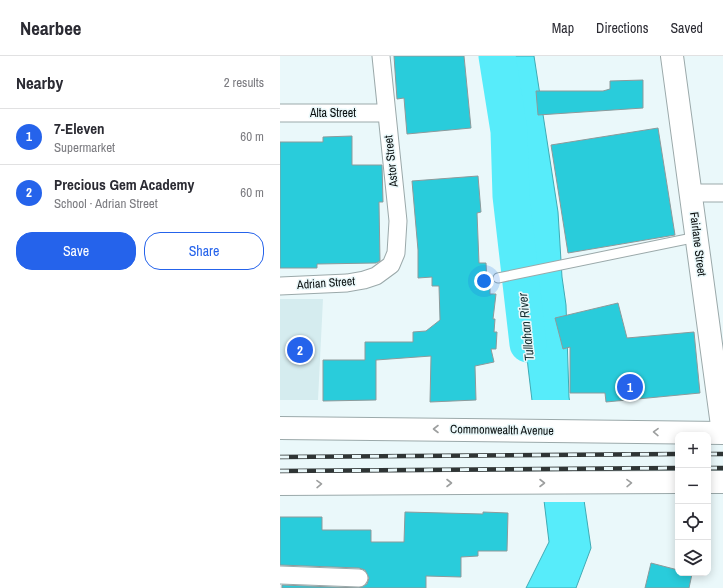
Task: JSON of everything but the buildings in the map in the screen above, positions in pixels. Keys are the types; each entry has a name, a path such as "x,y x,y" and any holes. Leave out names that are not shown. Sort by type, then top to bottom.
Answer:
{"main road":[{"name":"Fairlane Street","path":"672,56 692,193 723,433"},
{"name":"Commonwealth Avenue","path":"280,428 723,433"},
{"path":"280,484 675,482"},
{"path":"711,482 723,482"}],"street":[{"name":"Astor Street","path":"381,56 398,227 396,254 391,265"},
{"name":"Alta Street","path":"280,113 386,113"},
{"path":"692,193 723,193"},
{"name":"Adrian Street","path":"280,286 347,283 376,276 391,265"},
{"path":"280,575 359,578"}],"lane":[{"path":"498,278 697,237"}],"shaded area":[{"path":"280,299 323,299 318,400 280,400"}],"water":[{"path":"496,56 534,56 558,212 562,277 566,305 569,397 591,548 576,588 526,588 549,542 528,367 515,225"}],"pier":[{"path":"530,400 571,400 587,502 542,502"}],"waterway":[{"name":"Tullahan River","path":"497,56 509,131 511,196 528,344"}],"railway":[{"path":"280,457 675,454"},
{"path":"711,454 723,454"},
{"path":"280,471 675,468"},
{"path":"711,468 723,468"}],"place":[{"name":"Precious Gem Academy","path":"300,350"},
{"name":"7-Eleven","path":"630,387"}]}
